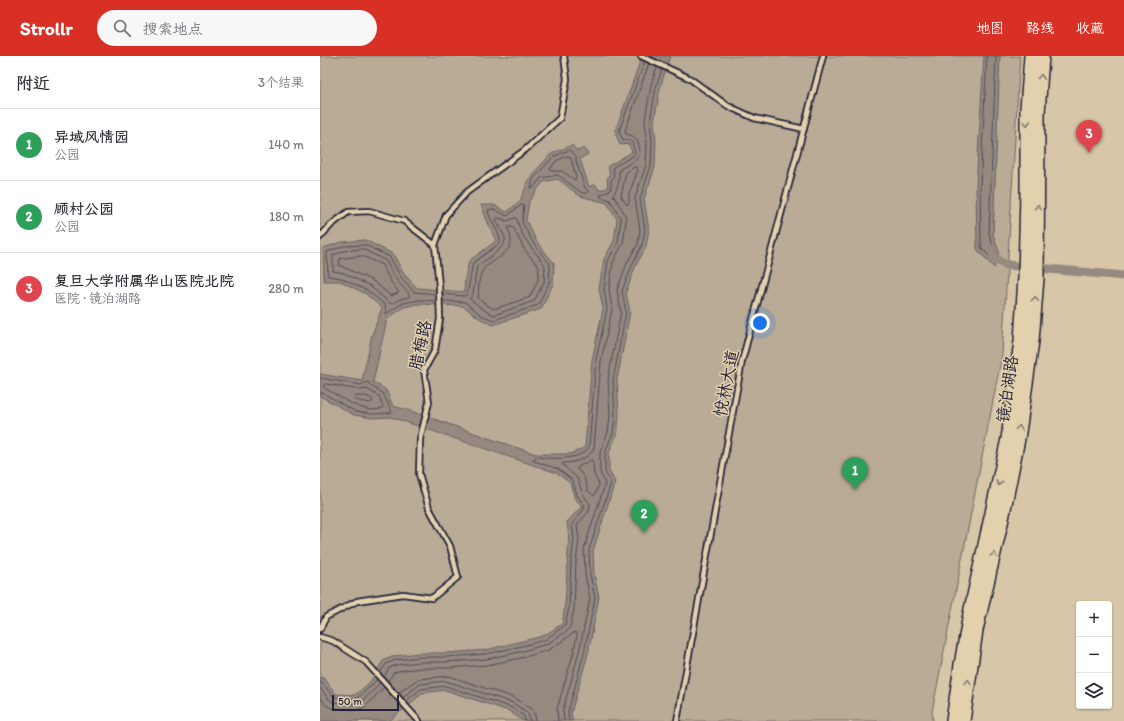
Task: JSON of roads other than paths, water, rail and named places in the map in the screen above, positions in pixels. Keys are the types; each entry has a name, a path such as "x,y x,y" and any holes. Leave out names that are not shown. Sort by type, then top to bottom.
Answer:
{"street":[{"path":"1031,56 1027,109 1032,245"},
{"path":"1031,278 1042,56"},
{"name":"镜泊湖路","path":"953,721 970,614 1008,439 1031,278"},
{"name":"镜泊湖路","path":"963,721 976,630 1002,519 1018,439 1032,341 1031,278"}],"lane":[{"name":"腊梅路","path":"320,629 326,617 357,601 403,594 432,598 458,577 450,546 429,508 419,474 420,439 429,402 424,370 435,350 440,319 439,286 435,245 446,215 467,192 525,150 560,118 567,79 564,56"},
{"path":"641,56 689,78 728,106 754,118 804,129"},
{"name":"悦林大道","path":"677,721 742,361 823,56"},
{"path":"320,237 331,224 348,212 370,211 404,221 435,245"},
{"path":"320,637 333,641 366,662 419,721"}],"water":[{"path":"642,56 670,56 660,88 654,122 656,141 655,167 644,199 649,230 646,247 636,265 626,292 630,312 617,380 619,416 617,434 609,453 609,471 615,482 593,551 594,574 599,597 588,654 571,713 573,721 523,721 509,711 445,690 423,693 389,721 320,721 320,678 324,678 336,694 355,695 370,682 383,661 394,656 419,653 447,653 486,650 543,636 562,624 565,603 568,545 567,522 582,506 575,499 570,483 557,473 391,417 373,418 354,415 320,396 320,374 362,381 372,335 382,308 366,294 340,281 324,281 323,248 342,242 365,240 393,254 404,274 417,288 464,292 465,278 469,261 496,241 481,205 494,205 507,212 520,201 530,177 551,154 572,145 577,151 584,148 588,154 580,159 589,187 595,184 599,190 608,188 607,178 610,176 608,166 632,152 629,144 620,145 615,132","holes":["558,179 580,196 607,203 617,219 614,241 604,259 599,289 603,309 592,360 585,447 571,454 536,454 393,406 386,390 373,382 387,319 404,307 419,304 463,306 479,318 493,325 541,309 553,284 554,263 537,242 526,220 529,201 543,182"]},
{"path":"984,56 1000,56 993,234 999,252 994,268 977,249 976,187"}],"waterway":[{"path":"992,249 996,259 1006,265 1124,276"}],"place":[{"name":"复旦大学附属华山医院北院","path":"1089,153"},
{"name":"异域风情园","path":"855,490"},
{"name":"顾村公园","path":"644,533"}]}
